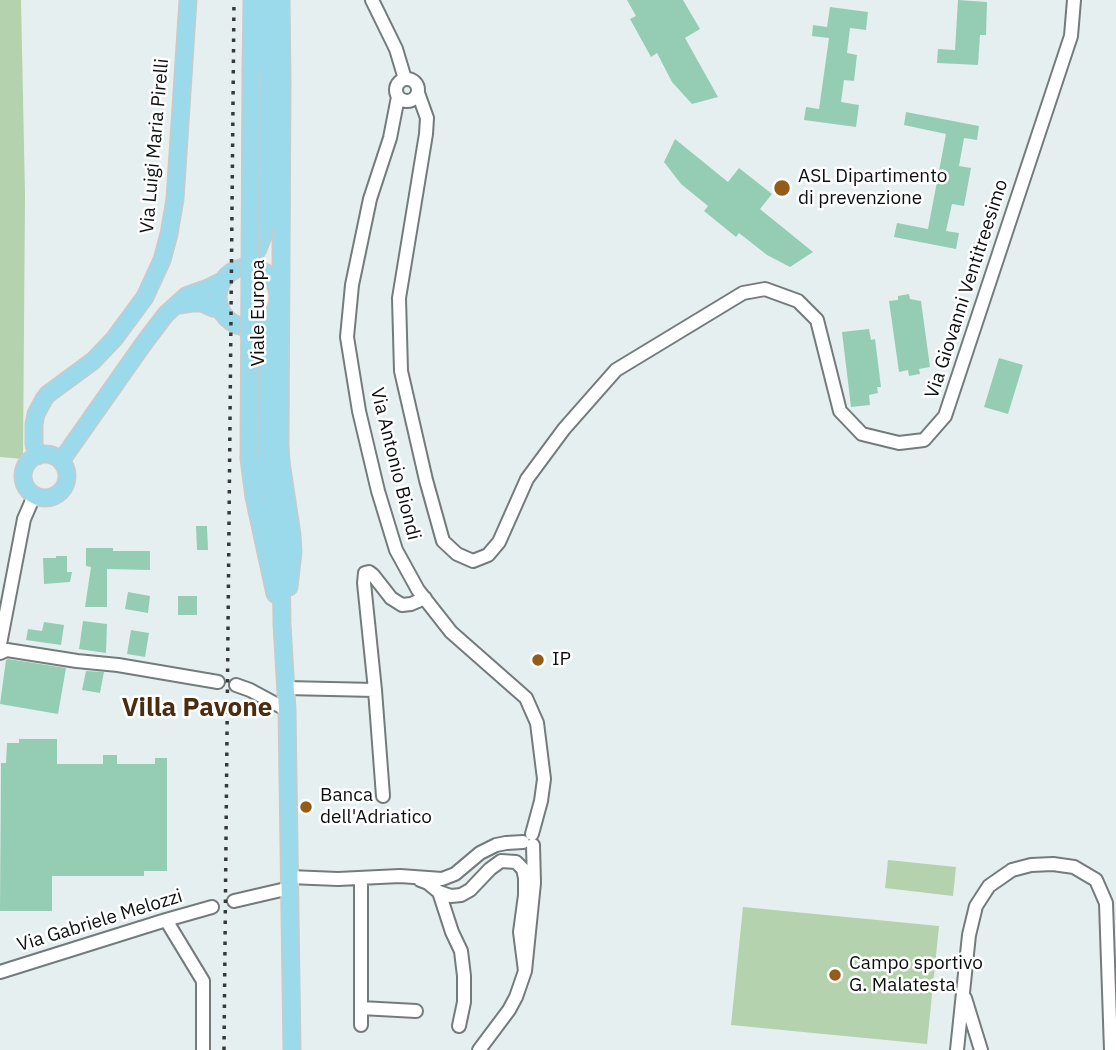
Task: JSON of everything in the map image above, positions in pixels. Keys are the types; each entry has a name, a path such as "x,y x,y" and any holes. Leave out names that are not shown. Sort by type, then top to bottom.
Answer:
{"main road":[{"name":"Via Luigi Maria Pirelli","path":"37,456 34,424 44,399 93,361 114,339 145,297 162,260 175,199 188,0"},
{"name":"Viale Europa","path":"253,0 249,459 254,497 282,624"},
{"name":"Viale Europa","path":"246,266 258,248 266,219 268,0"},
{"name":"Viale Europa","path":"281,0 280,445 293,552 282,624"},
{"name":"Viale Europa","path":"266,219 272,278"},
{"path":"61,461 161,319 186,296 208,288 233,271 246,266 261,269 272,278 277,287 279,297 272,316 258,326 242,327 229,320 220,309 218,297 222,281"},
{"path":"176,306 202,303 220,309"},
{"name":"Viale Europa","path":"272,316 265,374 265,453 281,558 287,710 292,1050"},
{"name":"Viale Europa","path":"242,327 257,346 265,374"},
{"path":"37,456 52,456 61,461 66,473 62,490 51,497 34,496 27,489 22,476 27,463 37,456"}],"street":[{"path":"372,0 396,49 405,79"},
{"name":"Via Giovanni Ventitreesimo","path":"418,93 427,118 399,298 401,371 443,541 457,554 473,561 488,555 499,542 527,480 564,429 616,370 743,293 765,289 798,301 817,320 840,411 862,434 899,443 924,440 945,416 1071,36 1074,0"},
{"path":"405,79 412,80 418,85 418,93 411,101 404,101 396,94 398,83 405,79"},
{"name":"Via Antonio Biondi","path":"398,97 390,138 370,199 352,285 347,337 359,411 378,491 396,550 418,590 451,632 526,698 537,723 544,779 541,801 529,841 534,883 525,971"},
{"path":"0,644 24,519 34,496"},
{"path":"383,796 365,573 373,575 391,598 402,605 425,598"},
{"path":"0,653 7,650 218,682"},
{"path":"236,685 287,710"},
{"path":"286,688 374,690"},
{"path":"234,901 278,890 290,883 327,879 400,876 442,880 496,845 529,841"},
{"path":"417,878 451,896 470,890 501,862 516,862 523,869 525,895 520,932 525,971 523,982 509,1010 479,1050"},
{"path":"957,1050 969,935 976,906 989,886 1012,870 1031,865 1053,864 1074,867 1096,880 1106,903 1111,1050"},
{"path":"361,878 361,1025"},
{"path":"439,892 461,951 464,1002 459,1027"},
{"name":"Via Gabriele Melozzi","path":"0,972 212,907"},
{"path":"166,920 203,981 203,1050"},
{"path":"963,990 981,1050"},
{"path":"361,1008 416,1011"}],"green space":[{"path":"0,0 21,0 25,195 23,459 0,457"},
{"path":"888,860 956,867 953,896 885,888"},
{"name":"Campo sportivo G. Malatesta","path":"743,907 939,926 927,1044 731,1025"}],"building":[{"path":"627,0 683,0 700,29 685,38 718,97 692,104 672,82 657,53 651,57 630,19 636,16"},
{"path":"958,0 987,2 986,35 980,35 978,65 937,63 938,49 955,50"},
{"path":"830,7 868,12 866,30 850,28 847,53 857,55 854,81 844,80 841,102 859,105 856,127 804,120 806,107 819,109 829,38 812,36 813,25 827,27"},
{"path":"906,112 979,126 977,140 964,138 959,166 971,168 964,206 952,204 946,231 959,233 956,249 894,237 897,223 928,229 946,134 904,125"},
{"path":"675,139 728,182 739,168 772,194 760,209 813,252 790,267 767,255 739,233 736,237 704,211 708,206 681,184 664,162"},
{"path":"909,294 910,299 921,301 930,367 919,369 920,374 909,376 908,370 899,372 889,301"},
{"path":"869,329 871,340 875,339 881,387 877,387 878,393 869,395 870,405 851,407 842,332"},
{"path":"999,358 1023,365 1008,414 984,407"},
{"path":"196,526 207,526 208,550 197,550"},
{"path":"86,548 150,551 150,570 107,569 107,607 85,607 91,567 86,566"},
{"path":"67,556 67,572 72,572 70,582 44,584 43,558"},
{"path":"128,592 150,596 148,613 125,609"},
{"path":"178,596 197,596 197,615 178,615"},
{"path":"83,621 107,624 106,653 79,649"},
{"path":"44,622 64,625 61,645 26,640 28,629 42,631"},
{"path":"131,630 149,633 145,657 127,654"},
{"path":"8,659 66,668 58,714 0,704"},
{"path":"86,671 104,672 100,693 82,690"},
{"path":"19,739 57,739 57,764 103,764 103,755 117,755 117,764 155,764 155,758 167,758 167,871 144,871 144,876 52,876 52,911 0,911 1,763 6,763 7,743 19,743"}],"railway":[{"path":"224,1050 234,0"}],"place":[{"name":"ASL Dipartimento di prevenzione","path":"782,188"},
{"name":"IP","path":"538,660"},
{"name":"Banca dell'Adriatico","path":"306,807"},
{"name":"Campo sportivo G. Malatesta","path":"835,975"}],"district":[{"name":"Villa Pavone","path":"197,708"}]}
